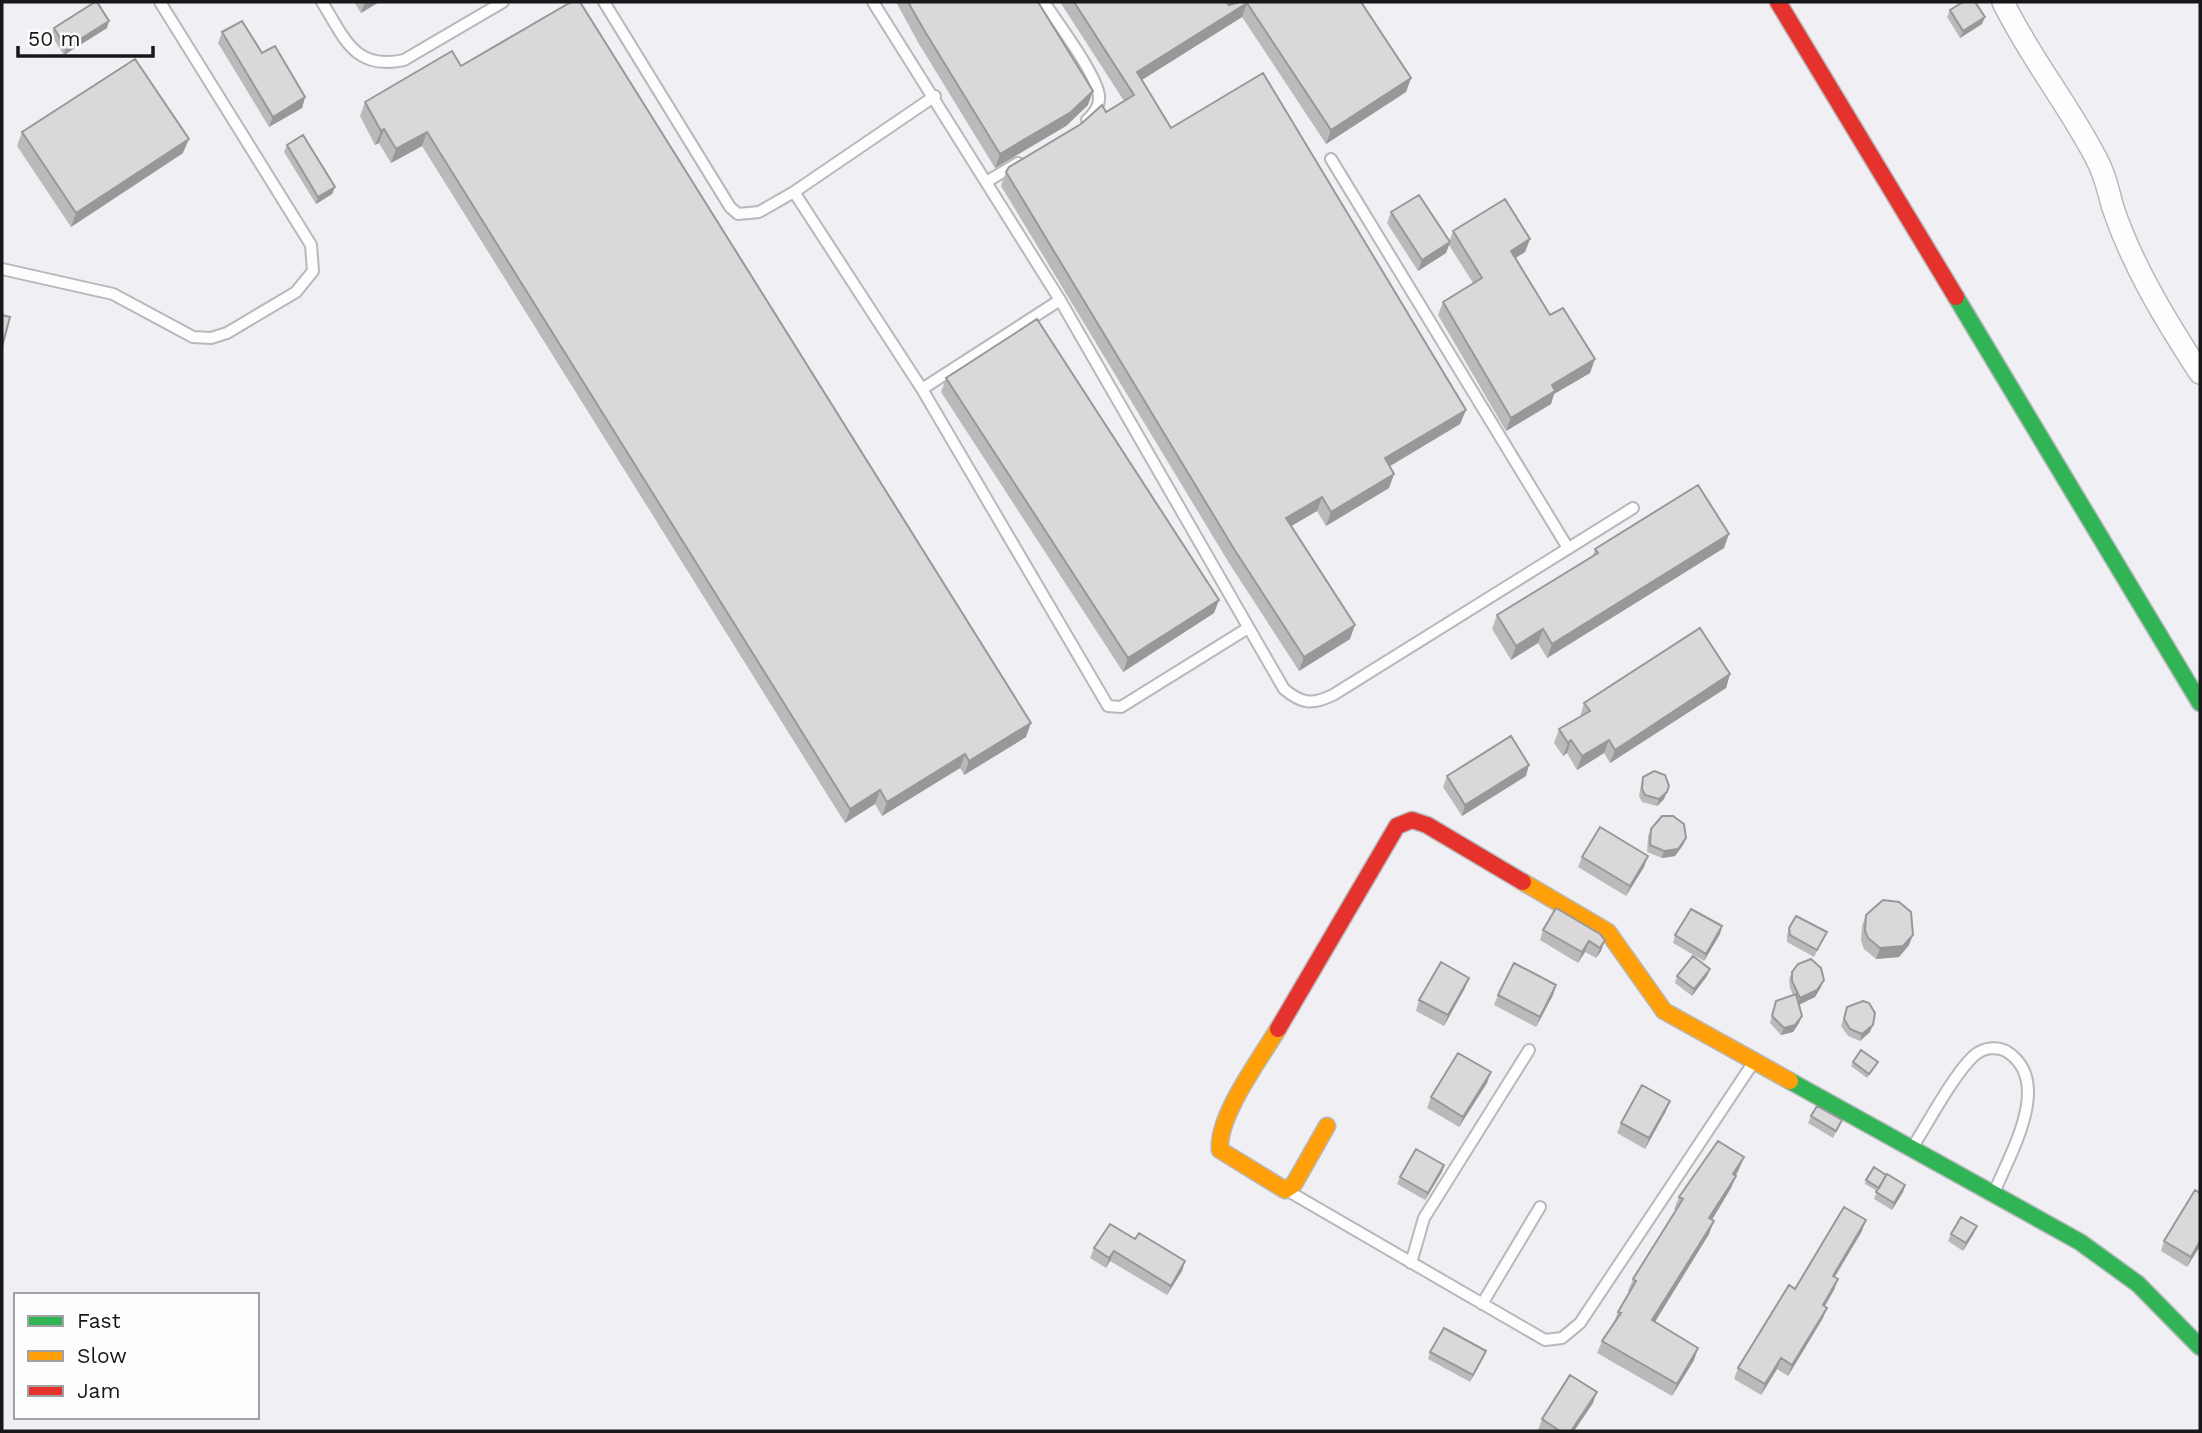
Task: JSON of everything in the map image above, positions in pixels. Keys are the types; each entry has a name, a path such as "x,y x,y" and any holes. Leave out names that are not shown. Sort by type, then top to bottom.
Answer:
{"street":[{"path":"1778,2 2200,703"},
{"path":"2003,2 2016,29 2096,157 2108,181 2113,208 2158,308 2200,373"},
{"path":"1327,1126 1294,1184 1285,1190 1220,1150 1219,1139 1235,1102 1397,826 1412,820 1427,825 1608,932 1664,1010 1910,1150 2080,1242 2138,1284 2200,1347"}],"lane":[{"path":"2,269 113,294 184,333 211,338 228,333 296,292 313,271 312,245 160,2"},
{"path":"322,2 355,54 386,64 404,60 503,2"},
{"path":"604,2 730,207 738,214 749,215 794,192 934,96"},
{"path":"873,2 1060,300 1284,689 1299,701 1316,703 1633,508"},
{"path":"1044,2 1093,78 1100,97 1095,113 1080,126"},
{"path":"986,182 1033,154"},
{"path":"1331,159 1568,548"},
{"path":"794,192 922,389 1108,706 1121,707 1248,628"},
{"path":"922,389 1060,300"},
{"path":"1910,1150 1975,1055 1993,1048 2008,1053 2022,1068 2030,1097 1993,1196"},
{"path":"1411,1263 1424,1219 1529,1050"},
{"path":"1285,1190 1545,1340 1562,1338 1580,1322 1754,1061"},
{"path":"1482,1304 1540,1208"}],"building":[{"path":"95,2 109,21 66,48 54,28"},
{"path":"571,2 580,2 1031,723 969,761 965,754 887,802 880,790 850,809 427,132 396,149 384,129 381,131 365,102 452,51 461,66"},
{"path":"908,2 1038,2 1093,91 1071,112 1000,154"},
{"path":"1074,2 1226,2 1229,5 1239,2 1361,2 1411,78 1331,130 1247,3 1137,72 1171,128 1263,73 1466,410 1385,458 1394,474 1331,512 1322,497 1286,518 1355,625 1304,657 1234,549 1006,172 1009,167 1081,124 1102,105 1106,112 1134,95"},
{"path":"1963,2 1975,2 1985,17 1963,31 1950,10"},
{"path":"242,21 262,53 275,46 305,97 273,117 222,32"},
{"path":"135,59 189,139 76,213 22,132"},
{"path":"303,135 335,187 318,197 287,145"},
{"path":"1419,195 1450,242 1422,260 1391,212"},
{"path":"1505,199 1530,239 1511,251 1550,315 1563,308 1595,359 1552,385 1555,391 1511,418 1443,302 1482,278 1453,231"},
{"path":"2,315 10,317 2,347"},
{"path":"1037,319 1219,600 1128,658 946,378"},
{"path":"1698,485 1729,534 1552,644 1543,629 1516,646 1497,615 1598,553 1595,549"},
{"path":"1700,628 1730,674 1615,750 1609,740 1582,756 1571,740 1568,743 1559,729 1590,711 1584,703"},
{"path":"1511,736 1529,765 1465,805 1447,776"},
{"path":"1654,771 1665,775 1669,786 1659,799 1645,795 1642,789 1643,777"},
{"path":"1662,816 1673,816 1684,824 1686,838 1678,849 1664,851 1650,845 1651,829"},
{"path":"1600,827 1648,856 1630,886 1582,857"},
{"path":"1883,900 1899,902 1911,912 1913,935 1903,946 1880,948 1868,938 1865,931 1866,915"},
{"path":"1556,908 1600,934 1605,940 1600,948 1589,941 1582,952 1543,930"},
{"path":"1691,909 1722,926 1706,954 1675,935"},
{"path":"1796,916 1827,932 1817,950 1790,935 1789,928"},
{"path":"1693,956 1710,969 1694,989 1677,976"},
{"path":"1811,959 1821,968 1824,980 1817,990 1800,998 1792,981 1792,972 1798,964"},
{"path":"1441,962 1469,978 1448,1015 1419,1000"},
{"path":"1514,963 1556,985 1540,1017 1498,995"},
{"path":"1796,994 1802,1016 1795,1025 1784,1028 1772,1016 1776,1001"},
{"path":"1863,1001 1869,1003 1875,1013 1873,1025 1862,1034 1850,1029 1844,1019 1847,1007"},
{"path":"1861,1050 1878,1062 1869,1074 1853,1062"},
{"path":"1458,1053 1491,1072 1463,1117 1431,1097"},
{"path":"1642,1085 1670,1101 1649,1138 1621,1123"},
{"path":"1817,1106 1842,1120 1836,1131 1811,1116"},
{"path":"1718,1141 1744,1157 1733,1174 1736,1176 1709,1218 1714,1221 1652,1320 1698,1348 1677,1384 1602,1341 1621,1313 1618,1312 1636,1281 1633,1279 1683,1199 1679,1197"},
{"path":"1416,1149 1444,1165 1428,1193 1400,1177"},
{"path":"1874,1167 1886,1175 1879,1188 1866,1180"},
{"path":"1887,1174 1905,1185 1894,1203 1876,1192"},
{"path":"2195,1190 2200,1193 2200,1241 2191,1257 2164,1241"},
{"path":"1844,1207 1866,1220 1833,1276 1838,1279 1823,1305 1827,1308 1792,1365 1781,1358 1765,1384 1738,1368 1789,1285 1795,1289"},
{"path":"1961,1217 1977,1226 1966,1243 1951,1234"},
{"path":"1110,1224 1135,1239 1139,1233 1185,1261 1171,1286 1114,1251 1109,1258 1094,1248"},
{"path":"1444,1328 1486,1351 1473,1375 1430,1352"},
{"path":"1570,1375 1597,1392 1571,1431 1560,1431 1542,1419"}],"traffic: fast":[{"path":"1956,297 2200,703"},
{"path":"1790,1081 2080,1242 2138,1284 2200,1347"}],"traffic: slow":[{"path":"1523,882 1608,932 1664,1011 1790,1081"},
{"path":"1278,1029 1233,1104 1225,1121 1220,1150 1285,1190 1294,1184 1327,1126"}],"traffic: jam":[{"path":"1778,2 1956,297"},
{"path":"1278,1029 1397,826 1412,820 1427,825 1523,882"}]}
